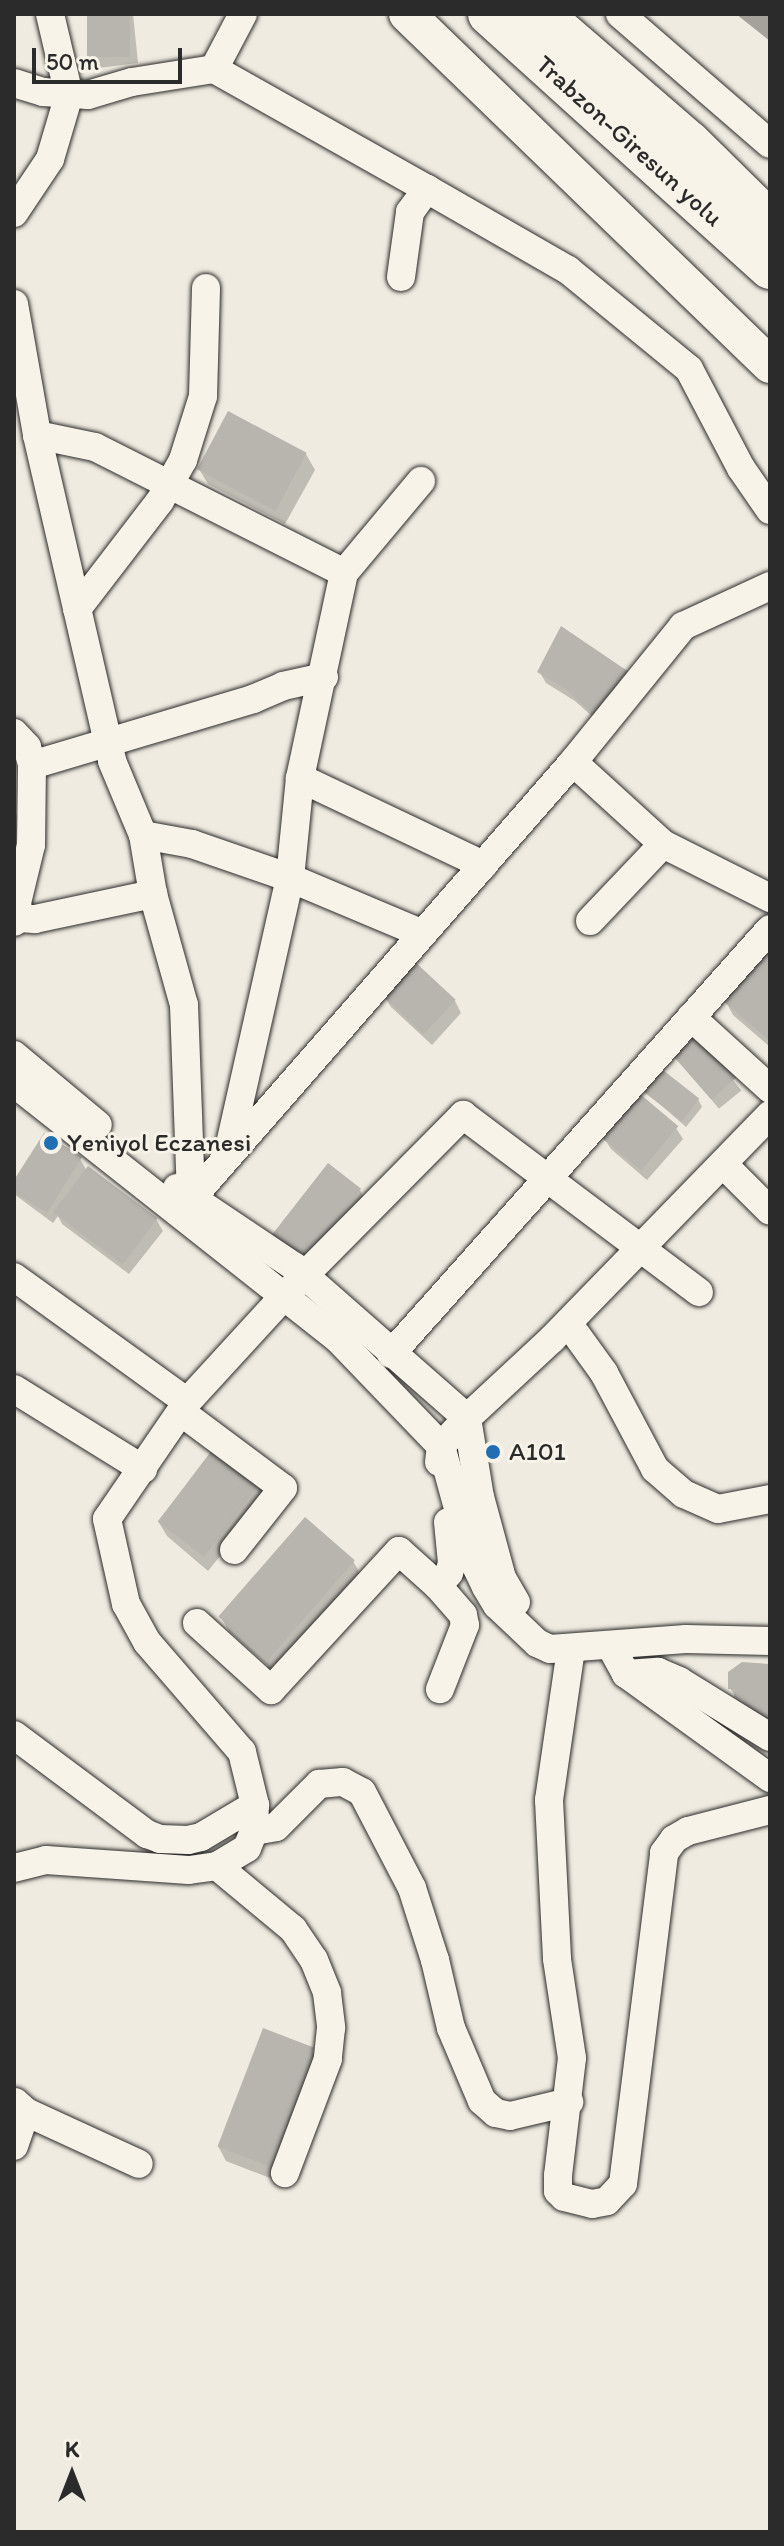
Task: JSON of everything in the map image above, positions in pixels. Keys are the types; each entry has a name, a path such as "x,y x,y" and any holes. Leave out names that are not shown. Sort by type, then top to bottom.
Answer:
{"highway":[{"name":"Trabzon-Giresun yolu","path":"489,14 673,154 770,222"},
{"name":"Trabzon-Giresun yolu","path":"541,14 673,154 770,268"},
{"path":"673,154 770,204"},
{"path":"673,154 770,284"}],"main road":[{"path":"407,14 770,365"}],"street":[{"path":"16,206 50,159 69,95 50,14"},
{"path":"214,69 243,14"},
{"path":"620,14 770,144"},
{"path":"14,83 43,92 88,95 132,82 214,69 427,189 568,270 689,369 741,468 770,510"},
{"path":"401,277 410,212 427,189"},
{"path":"77,609 160,501 183,460 203,396 206,288"},
{"path":"14,304 37,435 108,741 143,835 153,894 184,1005 191,1199"},
{"path":"37,435 95,447 344,573"},
{"path":"227,1158 290,878 300,778 344,573 421,481"},
{"path":"191,1199 573,762 683,626 770,586"},
{"path":"32,765 253,699 283,686 324,677"},
{"path":"14,733 27,747 32,765 31,845 16,920 35,919 153,894"},
{"path":"573,762 663,844 770,898"},
{"path":"300,778 483,865"},
{"path":"143,835 192,844 290,878 423,934"},
{"path":"590,921 663,844"},
{"path":"391,1354 770,929"},
{"path":"691,1017 770,1089"},
{"path":"14,1055 23,1087 338,1339 441,1446 471,1556 486,1587 497,1605 537,1643 550,1649 686,1639 770,1641"},
{"path":"23,1087 304,1275 467,1418 480,1497 502,1578 515,1601 569,1648"},
{"path":"14,1868 46,1860 189,1870 217,1866 247,1848 254,1818 242,1752 147,1642 126,1604 107,1519 184,1407 304,1275 463,1115 699,1292"},
{"path":"438,1586 449,1573 452,1563 438,1456 441,1446 568,1323 770,1115"},
{"path":"723,1164 770,1211"},
{"path":"14,1277 184,1407 283,1488 234,1550"},
{"path":"568,1323 604,1373 655,1469 665,1478 684,1494 718,1509 770,1499"},
{"path":"14,1389 143,1469"},
{"path":"197,1623 271,1690 399,1551 438,1586 463,1615 465,1625 440,1689"},
{"path":"610,1645 626,1674 770,1778"},
{"path":"569,1648 549,1800 557,1959 572,2058 558,2191 572,2201 607,2201 623,2184 664,1853 674,1839 688,1831 770,1810"},
{"path":"626,1674 658,1672 679,1681 770,1737"},
{"path":"14,1735 147,1834 160,1839 188,1840 254,1818 276,1827 319,1784 343,1782 362,1792 412,1888 435,1960 451,2028 482,2101 496,2113 510,2116 569,2102"},
{"path":"217,1866 293,1929 314,1960 327,1993 331,2028 328,2059 285,2173"},
{"path":"14,2146 20,2107 139,2164"}],"shaded area":[{"path":"736,14 770,14 770,41"}],"building":[{"path":"87,14 130,14 130,57 87,57"},
{"path":"228,411 307,453 276,511 197,469"},
{"path":"561,626 629,672 596,717 567,690 537,672"},
{"path":"770,945 770,1041 722,1000"},
{"path":"414,961 456,1000 424,1034 382,995"},
{"path":"698,1034 736,1078 711,1099 673,1056"},
{"path":"659,1067 699,1098 681,1121 641,1090"},
{"path":"640,1094 678,1126 641,1171 603,1138"},
{"path":"44,1133 82,1157 47,1213 14,1192 14,1180"},
{"path":"328,1163 361,1189 302,1265 269,1239"},
{"path":"88,1166 157,1218 123,1265 53,1212"},
{"path":"218,1442 264,1477 204,1557 158,1522"},
{"path":"305,1517 355,1560 268,1660 218,1617"},
{"path":"742,1662 770,1664 770,1720 763,1720 761,1713 750,1711 743,1700 734,1697 735,1689 728,1689 728,1672"},
{"path":"263,2028 314,2048 269,2166 217,2147"}],"place":[{"name":"Yeniyol Eczanesi","path":"51,1143"},
{"name":"A101","path":"493,1452"}]}
